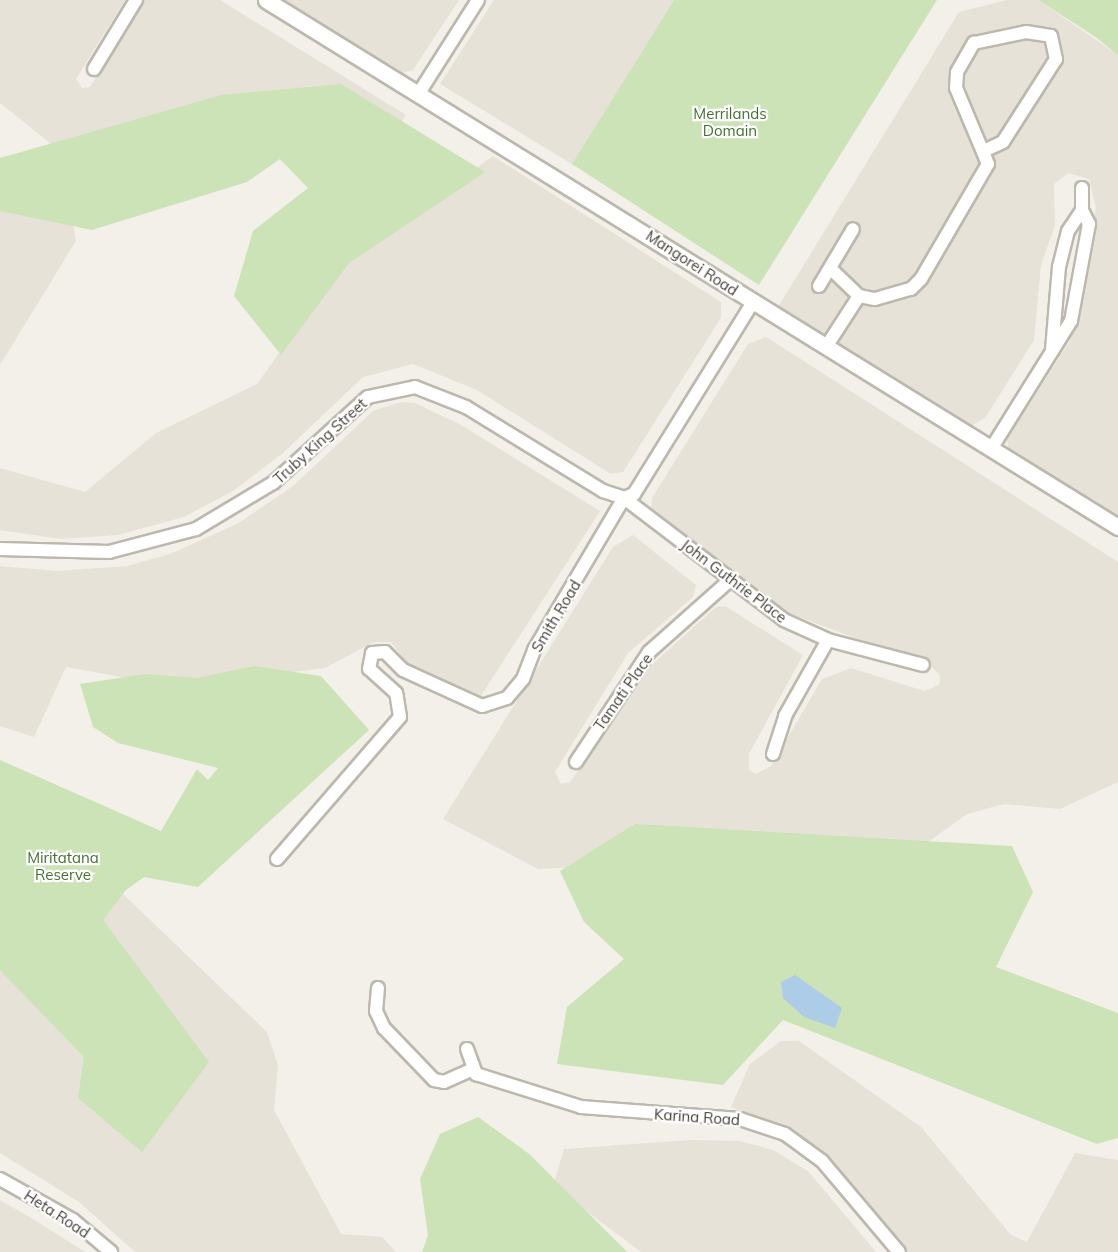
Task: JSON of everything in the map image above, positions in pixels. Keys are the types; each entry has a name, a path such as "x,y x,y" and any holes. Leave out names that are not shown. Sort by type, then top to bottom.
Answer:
{"street":[{"path":"94,69 136,0"},
{"name":"Mangorei Road","path":"266,0 1118,527"},
{"path":"419,93 478,0"},
{"path":"830,268 859,296 874,299 911,289 921,279 988,164 956,88 957,72 974,43 1043,32 1056,41 1056,59 1003,141 984,151"},
{"path":"991,449 1071,321 1089,224 1082,210 1082,188"},
{"path":"1052,350 1059,267 1068,231 1082,210"},
{"path":"819,286 853,229"},
{"path":"826,347 859,296"},
{"name":"Smith Road","path":"277,859 400,717 396,693 369,669 372,653 385,652 403,670 477,704 499,704 524,679 534,650 624,498 634,494 753,302"},
{"name":"Truby King Street","path":"0,549 109,552 196,529 273,483 356,405 399,387 449,398 603,491 624,498"},
{"name":"John Guthrie Place","path":"624,498 784,620 828,640 923,665"},
{"name":"Tamati Place","path":"576,762 649,652 730,580"},
{"path":"773,754 784,716 828,640"},
{"path":"378,988 376,1011 384,1028 434,1080 444,1082 471,1070 467,1049"},
{"name":"Karina Road","path":"471,1070 581,1107 740,1119 784,1134 822,1161 899,1252"},
{"name":"Heta Road","path":"0,1179 73,1220 111,1252"}],"shaded area":[{"path":"0,0 125,0 76,79 82,88 90,87 145,0 220,0 406,115 377,157 60,151 0,103"},
{"path":"283,0 459,0 413,70 401,73"},
{"path":"494,0 674,0 572,164 440,84"},
{"path":"1007,0 1038,0 1118,55 1118,527 1010,459 1007,439 1070,341 1096,208 1089,179 1068,173 1054,184 1055,225 1041,265 1034,340 985,418 967,428 778,307 959,12"},
{"path":"493,156 721,302 721,318 623,472 611,474 477,390 413,364 363,377 283,453 233,491 184,517 118,535 61,539 0,530 0,468 85,492 156,433 257,384 342,265"},
{"path":"0,190 72,218 76,241 0,365"},
{"path":"766,337 1118,562 1118,782 1060,809 1004,804 967,814 913,853 538,869 443,819 613,547 633,535 696,585 693,597 628,653 555,772 561,784 570,782 646,670 716,607 725,606 803,655 749,754 749,770 756,774 771,766 822,679 851,668 924,691 939,685 940,676 931,666 775,608 651,511 652,498 748,344"},
{"path":"401,402 415,403 461,425 600,511 479,699 406,663 391,642 374,642 325,668 176,687 66,667 34,737 0,726 0,566 57,571 127,566 170,554 237,524 293,486 373,411"},
{"path":"122,893 267,1032 278,1065 274,1110 341,1234 382,1237 396,1252 135,1252 79,1202 0,1153 0,960 88,1053 142,1152 86,936"},
{"path":"781,1041 799,1041 921,1127 1011,1235 1027,1242 1075,1153 1118,1160 1118,1252 904,1252 819,1156 782,1125 731,1107 750,1064"},
{"path":"690,1140 739,1141 773,1150 808,1171 876,1252 641,1252 553,1186 564,1149"},
{"path":"0,1200 33,1219 85,1252 0,1252"}],"green space":[{"name":"Merrilands Domain","path":"674,0 937,0 759,285 572,164"},
{"path":"1038,0 1118,0 1118,55 1094,36"},
{"path":"341,84 485,172 349,263 281,355 234,296 253,231 308,188 280,159 247,182 92,230 0,211 0,158 221,95"},
{"name":"Miritatana Reserve","path":"254,666 321,676 369,730 198,887 144,877 126,890 103,920 209,1062 142,1152 78,1098 84,1057 0,970 0,760 161,831 197,769 208,780 218,768 118,743 93,727 80,684 145,674 197,678"},
{"path":"635,824 1012,846 1033,892 996,967 1118,1013 1118,1138 1097,1144 783,1020 723,1085 557,1064 567,1007 624,959 584,922 560,871"},
{"path":"478,1117 528,1153 627,1252 422,1252 428,1235 420,1179 440,1134"}],"water":[{"path":"795,975 842,1008 835,1028 804,1017 783,998 781,982"}]}
